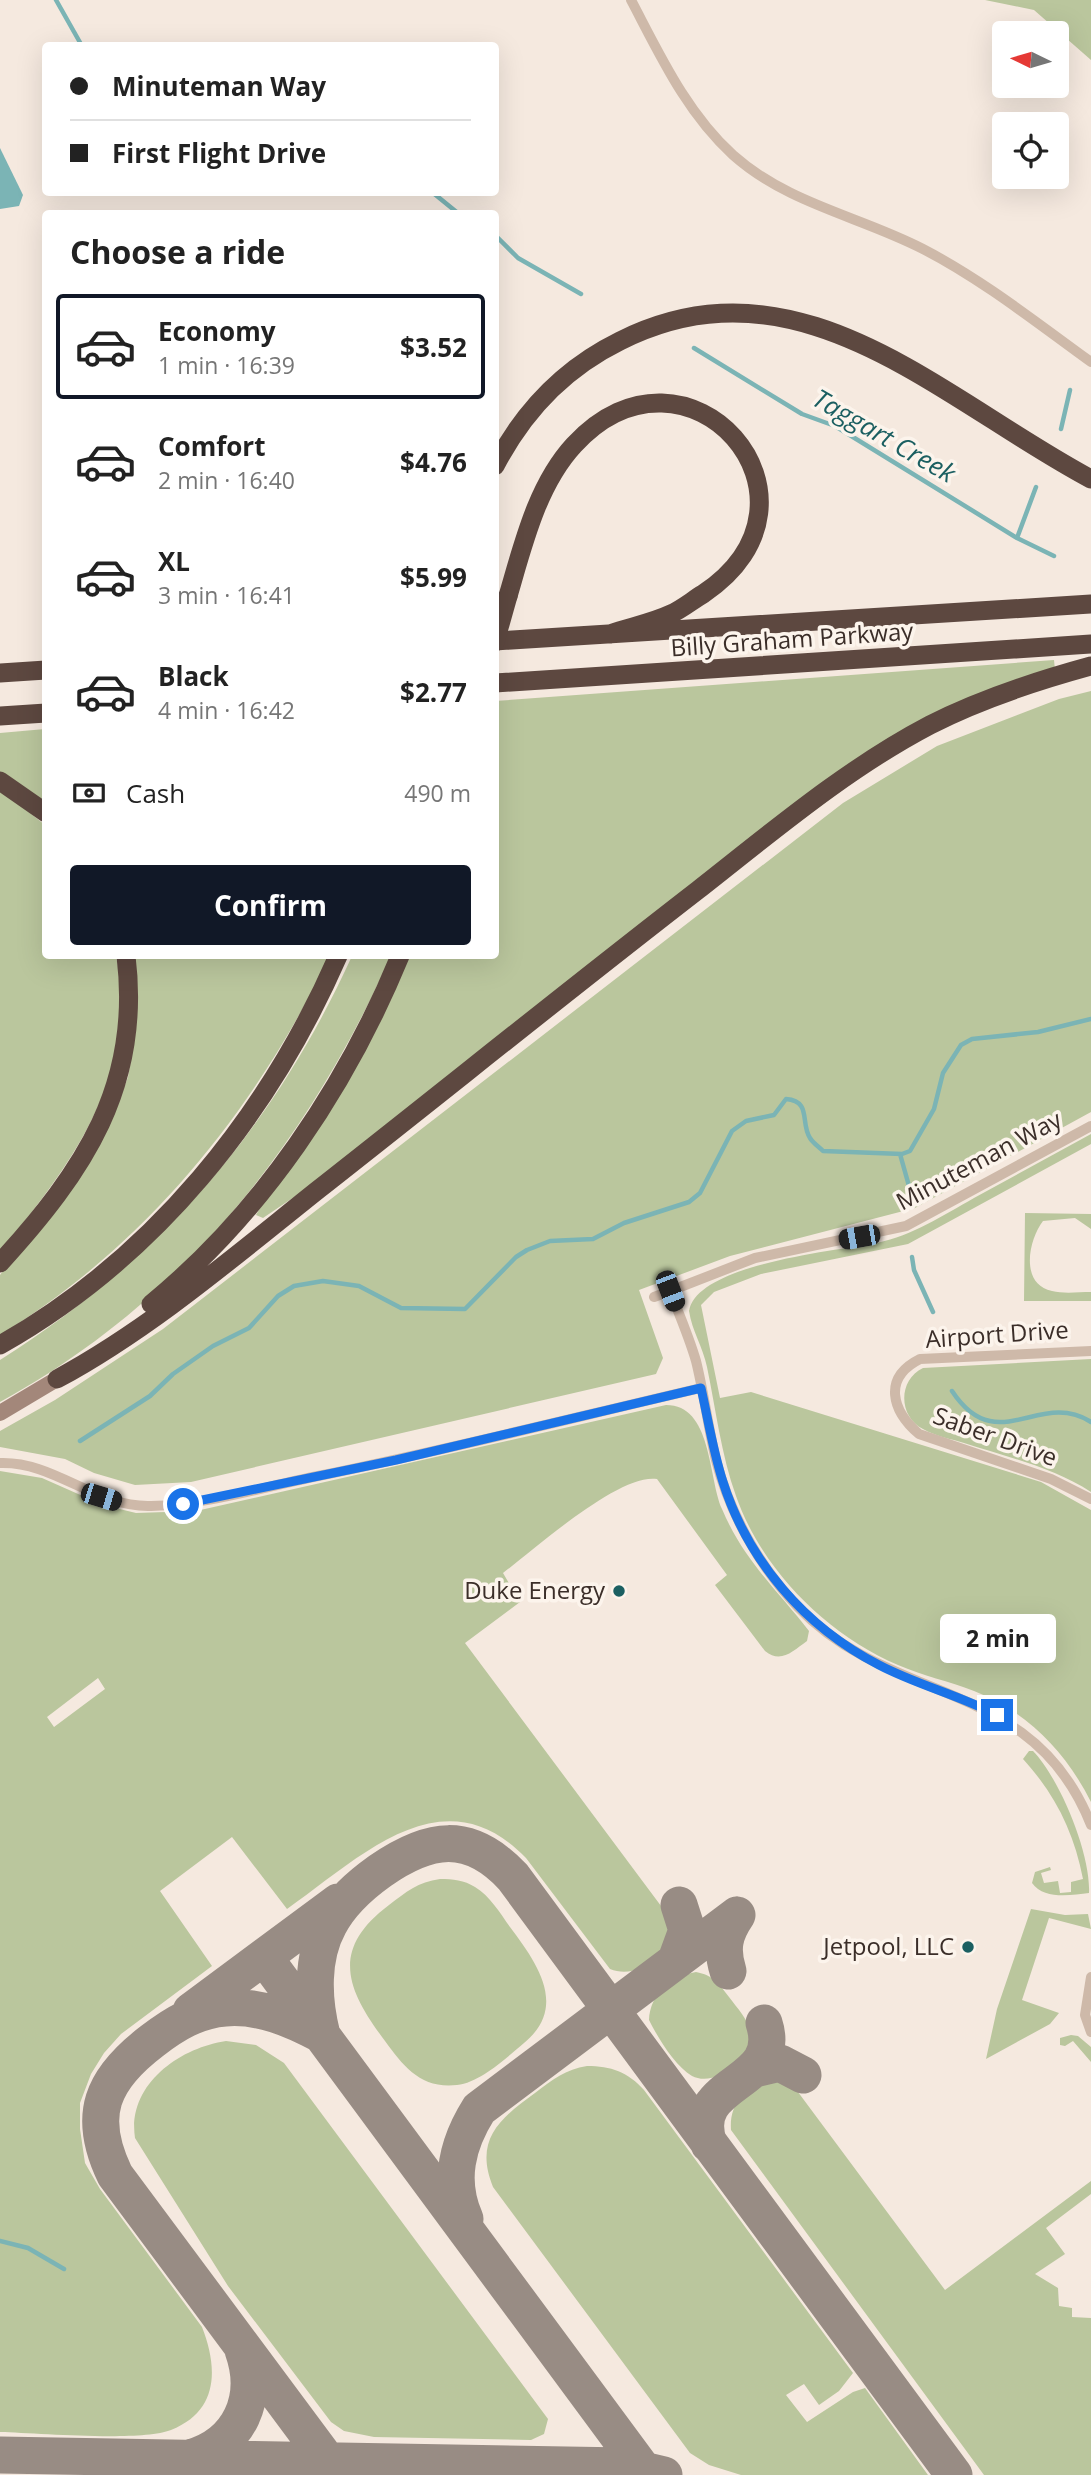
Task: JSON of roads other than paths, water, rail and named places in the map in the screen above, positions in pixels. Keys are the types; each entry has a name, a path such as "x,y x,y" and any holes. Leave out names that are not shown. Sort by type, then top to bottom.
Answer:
{"highway":[{"path":"499,460 523,421 543,398 592,356 635,333 666,322 729,312 764,314 814,324 867,344 1091,479"},
{"path":"499,627 535,514 555,471 575,444 601,423 627,409 660,403 693,408 727,427 751,458 760,496 755,530 733,569 717,584 672,614 610,634"},
{"name":"Billy Graham Parkway","path":"499,641 1091,604"},
{"name":"Billy Graham Parkway","path":"499,683 1091,644"},
{"path":"57,1379 133,1332 271,1227 682,902 847,777 908,738 961,710 1031,684 1091,667"},
{"path":"0,673 42,670"},
{"path":"0,716 42,713"},
{"path":"0,782 42,810"},
{"path":"0,1263 35,1224 77,1165 94,1137 117,1086 129,1034 126,959"},
{"path":"0,1345 65,1303 108,1269 192,1189 229,1144 279,1074 312,1017 337,959"},
{"path":"57,1379 156,1300 247,1208 301,1138 346,1067 399,959"}],"main road":[{"path":"0,1413 57,1379"}],"street":[{"path":"631,0 672,79 698,117 734,155 781,190 921,248 984,284 1091,362"},
{"name":"Minuteman Way","path":"654,1297 755,1258 906,1226 1091,1126"},
{"path":"670,1291 696,1362 716,1460 733,1508 752,1547 796,1605 829,1635 859,1654 910,1680 981,1706 1013,1725 1049,1757 1066,1778 1091,1825"},
{"name":"Airport Drive","path":"907,1365 920,1359 1091,1351"},
{"name":"Saber Drive","path":"907,1365 898,1376 895,1390 897,1405 905,1422 919,1434 1051,1479 1091,1499"},
{"path":"0,1463 50,1472 101,1497 124,1504 183,1504 396,1460 701,1388"},
{"path":"1091,1977 1085,2015 1091,2032"}],"water":[{"path":"0,148 23,195 19,206 0,209"}],"waterway":[{"name":"Taggart Creek","path":"56,0 80,42"},
{"name":"Taggart Creek","path":"437,196 454,210"},
{"name":"Taggart Creek","path":"499,239 518,258 581,294"},
{"name":"Taggart Creek","path":"694,348 802,414 835,426 1017,538 1054,556"},
{"path":"1061,429 1070,390"},
{"path":"1017,538 1036,487"},
{"path":"80,1441 150,1396 173,1374 213,1346 249,1328 278,1296 294,1286 323,1281 359,1286 401,1308 465,1309 516,1257 527,1250 550,1241 593,1239 624,1223 689,1202 700,1193 732,1131 746,1121 774,1115 786,1099 794,1101 802,1108 807,1132 823,1151 902,1154 910,1151 934,1109 943,1073 961,1045 972,1039 1038,1032 1091,1019"},
{"path":"900,1154 909,1186"},
{"path":"912,1257 914,1270 933,1312"},
{"path":"952,1391 969,1411 985,1420 1002,1422 1054,1413 1072,1414 1091,1422"},
{"path":"0,2241 28,2248 64,2269"}],"place":[{"name":"Duke Energy","path":"619,1591"},
{"name":"Jetpool, LLC","path":"968,1947"}]}
